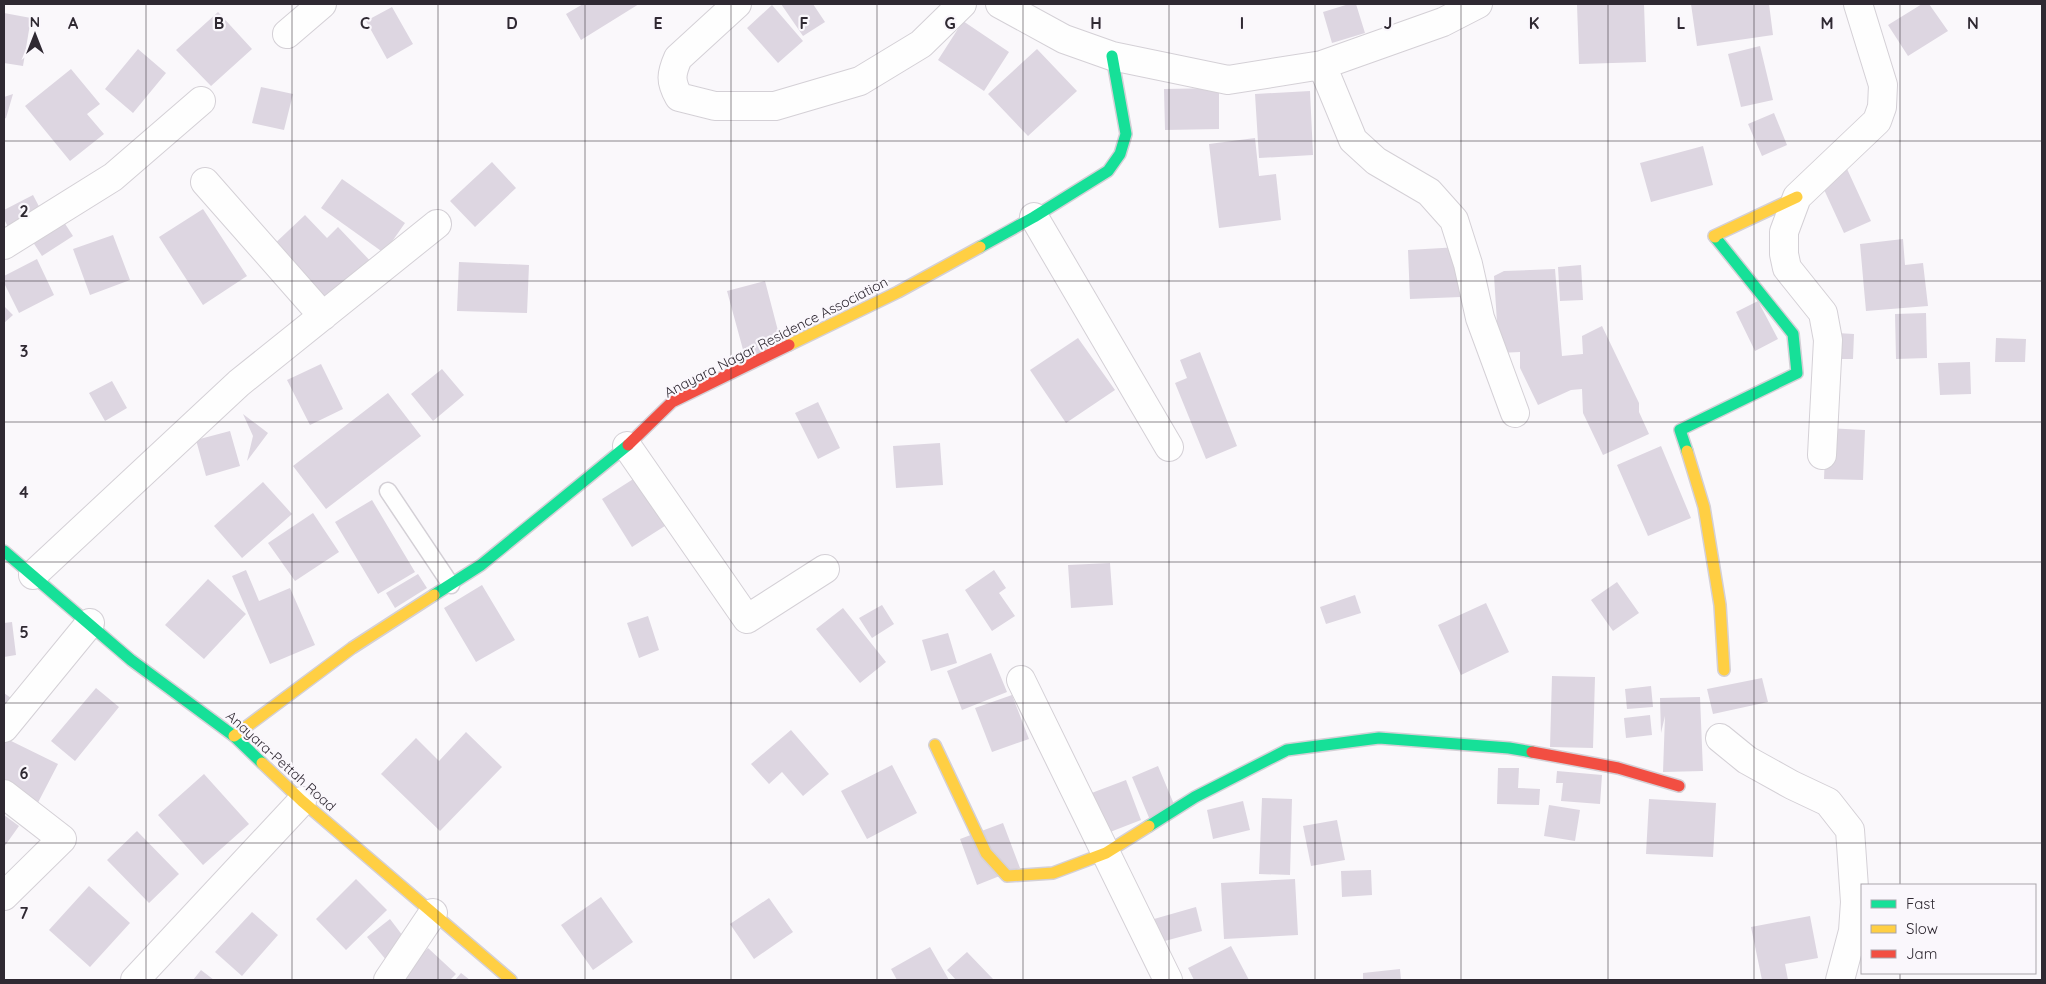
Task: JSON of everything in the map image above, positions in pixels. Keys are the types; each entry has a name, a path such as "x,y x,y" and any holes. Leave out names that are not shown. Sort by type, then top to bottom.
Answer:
{"street":[{"path":"287,34 322,4"},
{"path":"737,4 678,58 673,70 672,85 679,97 715,106 776,106 860,81 921,44 962,4"},
{"path":"1000,4 1064,39 1112,56 1228,80 1322,65 1443,22 1478,4"},
{"path":"1724,670 1720,605 1704,507 1680,430 1797,373 1793,334 1714,236 1797,197 1877,121 1882,108 1883,85 1858,4"},
{"name":"Anayara Nagar Residence Association","path":"234,736 352,648 481,565 627,446 672,402 898,292 1034,217 1108,170 1120,154 1126,134 1112,56"},
{"path":"1322,65 1353,140 1376,161 1429,192 1454,220 1468,264 1480,318 1515,413"},
{"path":"4,245 113,177 201,101"},
{"path":"205,182 323,316"},
{"path":"1797,197 1784,232 1784,254 1787,268 1823,314 1828,340 1822,455"},
{"path":"1034,217 1170,448"},
{"path":"32,575 239,383 438,224"},
{"path":"627,446 747,619 825,569"},
{"name":"Anayara-Pettah Road","path":"4,551 90,622 131,660 234,736 302,801 511,980"},
{"path":"4,728 90,622"},
{"path":"1021,680 1168,980"},
{"path":"935,745 986,853 1007,876 1053,873 1106,853 1195,797 1287,750 1379,738 1508,748 1618,768 1679,786"},
{"path":"1720,738 1747,760 1792,786 1828,802 1850,830 1855,902 1853,930 1840,980"},
{"path":"4,794 62,839 4,896"},
{"path":"135,980 302,801"},
{"path":"388,980 433,913"}],"lane":[{"path":"388,491 451,585"}],"building":[{"path":"583,4 639,4 581,40 566,14"},
{"path":"781,4 813,4 825,22 803,36"},
{"path":"1349,4 1356,4 1365,33 1332,43 1323,12"},
{"path":"1577,4 1644,4 1646,62 1579,64"},
{"path":"1691,4 1769,4 1773,35 1697,46"},
{"path":"1922,4 1929,4 1948,31 1908,56 1888,25"},
{"path":"772,5 803,41 778,63 747,28"},
{"path":"392,7 413,44 387,59 366,21"},
{"path":"218,12 252,49 211,86 176,50"},
{"path":"4,13 31,18 23,66 4,63"},
{"path":"963,21 1009,52 984,91 938,60"},
{"path":"1760,46 1773,100 1741,107 1728,54"},
{"path":"138,49 166,73 133,113 105,89"},
{"path":"1037,49 1077,91 1028,136 988,94"},
{"path":"71,69 100,104 87,114 104,134 70,161 25,106"},
{"path":"261,87 293,94 284,130 252,123"},
{"path":"1219,88 1219,129 1165,130 1164,89"},
{"path":"1310,91 1313,155 1259,158 1255,94"},
{"path":"13,94 6,118 4,119 4,97"},
{"path":"1774,113 1787,145 1762,156 1748,124"},
{"path":"1255,138 1259,176 1276,174 1281,220 1219,228 1209,144"},
{"path":"1703,146 1713,185 1651,202 1640,163"},
{"path":"1842,158 1871,221 1844,233 1815,170"},
{"path":"492,162 516,188 475,227 450,201"},
{"path":"342,179 405,223 384,253 321,208"},
{"path":"33,195 44,216 11,233 4,219 4,210"},
{"path":"203,209 247,276 203,305 159,237"},
{"path":"305,215 327,238 338,227 376,267 324,306 270,248"},
{"path":"60,216 73,236 42,256 29,236"},
{"path":"113,235 130,280 90,295 73,249"},
{"path":"1903,239 1905,265 1923,263 1928,306 1866,311 1860,244"},
{"path":"1459,247 1461,297 1410,299 1408,250"},
{"path":"37,259 54,295 19,313 4,283 4,276"},
{"path":"459,262 529,265 527,313 457,311"},
{"path":"1581,265 1583,300 1560,301 1558,267"},
{"path":"1555,269 1562,356 1583,354 1582,336 1602,326 1639,403 1639,412 1649,434 1603,455 1583,413 1582,389 1571,390 1538,405 1520,368 1520,352 1499,353 1494,276 1504,271"},
{"path":"765,281 782,346 745,357 727,291"},
{"path":"1758,301 1778,339 1755,351 1736,312"},
{"path":"4,306 13,315 4,323"},
{"path":"1926,313 1927,358 1896,359 1895,314"},
{"path":"1837,333 1854,334 1853,359 1836,359"},
{"path":"1078,338 1115,390 1066,423 1030,370"},
{"path":"1996,338 2026,339 2025,362 1995,362"},
{"path":"1200,352 1237,446 1206,459 1175,383 1187,378 1180,360"},
{"path":"1970,362 1971,394 1940,395 1938,363"},
{"path":"321,364 343,409 310,425 287,380"},
{"path":"442,369 464,395 433,421 411,394"},
{"path":"112,381 127,408 105,421 89,393"},
{"path":"388,393 421,436 326,509 293,466"},
{"path":"818,402 840,448 818,459 795,413"},
{"path":"243,414 268,433 247,461 253,436"},
{"path":"1826,428 1865,430 1863,480 1824,479"},
{"path":"230,431 240,466 206,476 196,440"},
{"path":"940,443 943,485 896,488 893,446"},
{"path":"1661,446 1691,518 1648,536 1617,465"},
{"path":"638,476 668,524 632,547 602,499"},
{"path":"263,482 292,514 242,558 214,526"},
{"path":"372,500 415,572 378,594 335,522"},
{"path":"313,513 339,552 295,581 268,543"},
{"path":"1110,563 1113,605 1071,608 1068,565"},
{"path":"246,570 259,601 290,588 315,645 270,664 232,576"},
{"path":"994,570 1006,588 999,593 1015,616 992,631 965,590"},
{"path":"418,574 427,588 395,608 386,593"},
{"path":"208,579 246,614 204,659 165,625"},
{"path":"1617,582 1639,613 1613,631 1591,600"},
{"path":"482,585 515,640 476,662 444,608"},
{"path":"1355,595 1361,613 1326,624 1320,607"},
{"path":"1486,603 1509,652 1461,675 1438,625"},
{"path":"882,605 894,624 872,638 859,618"},
{"path":"843,608 886,662 860,683 816,629"},
{"path":"648,616 659,650 639,658 627,623"},
{"path":"12,622 16,655 4,657 4,623"},
{"path":"948,633 957,663 931,671 922,640"},
{"path":"991,653 1007,692 962,710 947,671"},
{"path":"1552,676 1595,677 1593,748 1550,747"},
{"path":"1762,678 1768,702 1713,714 1707,689"},
{"path":"1651,686 1653,707 1627,709 1625,689"},
{"path":"96,688 119,707 75,761 51,741"},
{"path":"4,693 11,698 4,707"},
{"path":"1012,695 1029,739 992,752 975,708"},
{"path":"1700,697 1703,771 1663,772 1665,716 1661,733 1660,698"},
{"path":"1650,715 1652,735 1626,738 1624,718"},
{"path":"791,730 829,774 803,796 782,772 769,784 751,764"},
{"path":"466,732 502,767 440,831 381,774 416,738 439,761"},
{"path":"5,738 58,764 30,818 4,804"},
{"path":"892,765 917,813 867,839 841,791"},
{"path":"1158,766 1176,809 1150,820 1132,777"},
{"path":"1498,768 1519,768 1518,788 1540,789 1539,805 1497,804"},
{"path":"1557,771 1602,775 1600,804 1561,801 1563,783 1556,783"},
{"path":"204,774 249,824 203,865 158,815"},
{"path":"1126,780 1141,820 1105,834 1089,794"},
{"path":"1262,798 1292,799 1290,875 1259,874"},
{"path":"1649,799 1716,803 1713,857 1646,854"},
{"path":"1243,801 1250,830 1213,839 1207,810"},
{"path":"1549,805 1580,810 1575,841 1544,836"},
{"path":"4,815 19,826 4,847"},
{"path":"1337,820 1345,860 1311,866 1303,826"},
{"path":"1003,823 1020,868 977,885 960,839"},
{"path":"137,831 179,874 149,903 107,860"},
{"path":"1371,870 1372,895 1342,897 1341,871"},
{"path":"356,879 387,910 346,950 316,919"},
{"path":"1295,879 1298,935 1224,939 1221,883"},
{"path":"89,886 130,923 90,967 49,930"},
{"path":"601,897 633,942 593,970 561,925"},
{"path":"769,898 793,932 754,959 730,924"},
{"path":"1196,907 1202,931 1161,942 1154,919"},
{"path":"252,912 278,935 242,976 215,952"},
{"path":"1810,916 1818,958 1785,964 1788,980 1762,980 1751,927"},
{"path":"390,919 409,944 387,961 367,937"},
{"path":"1231,946 1249,980 1194,980 1188,968"},
{"path":"930,947 949,980 897,980 891,969"},
{"path":"428,948 456,974 450,980 406,980 402,976"},
{"path":"967,952 992,980 956,980 947,970"},
{"path":"1400,969 1401,980 1363,980 1363,973"},
{"path":"201,970 214,980 193,980"},
{"path":"461,973 470,980 455,980"}],"traffic: fast":[{"path":"980,247 1034,217 1108,171 1120,154 1126,134 1112,56"},
{"path":"1687,451 1680,430 1797,373 1793,334 1715,237"},
{"path":"434,595 481,565 628,445"},
{"path":"4,551 131,660 234,736 262,763"},
{"path":"1149,826 1195,797 1287,750 1379,738 1509,748 1532,752"}],"traffic: slow":[{"path":"1715,237 1797,197"},
{"path":"789,345 898,292 980,247"},
{"path":"1687,451 1704,507 1720,605 1724,670"},
{"path":"234,736 352,648 434,595"},
{"path":"935,745 986,853 1007,876 1053,873 1106,853 1149,826"},
{"path":"262,763 302,801 511,980"}],"traffic: jam":[{"path":"628,445 672,402 789,345"},
{"path":"1532,752 1618,768 1679,786"}]}
